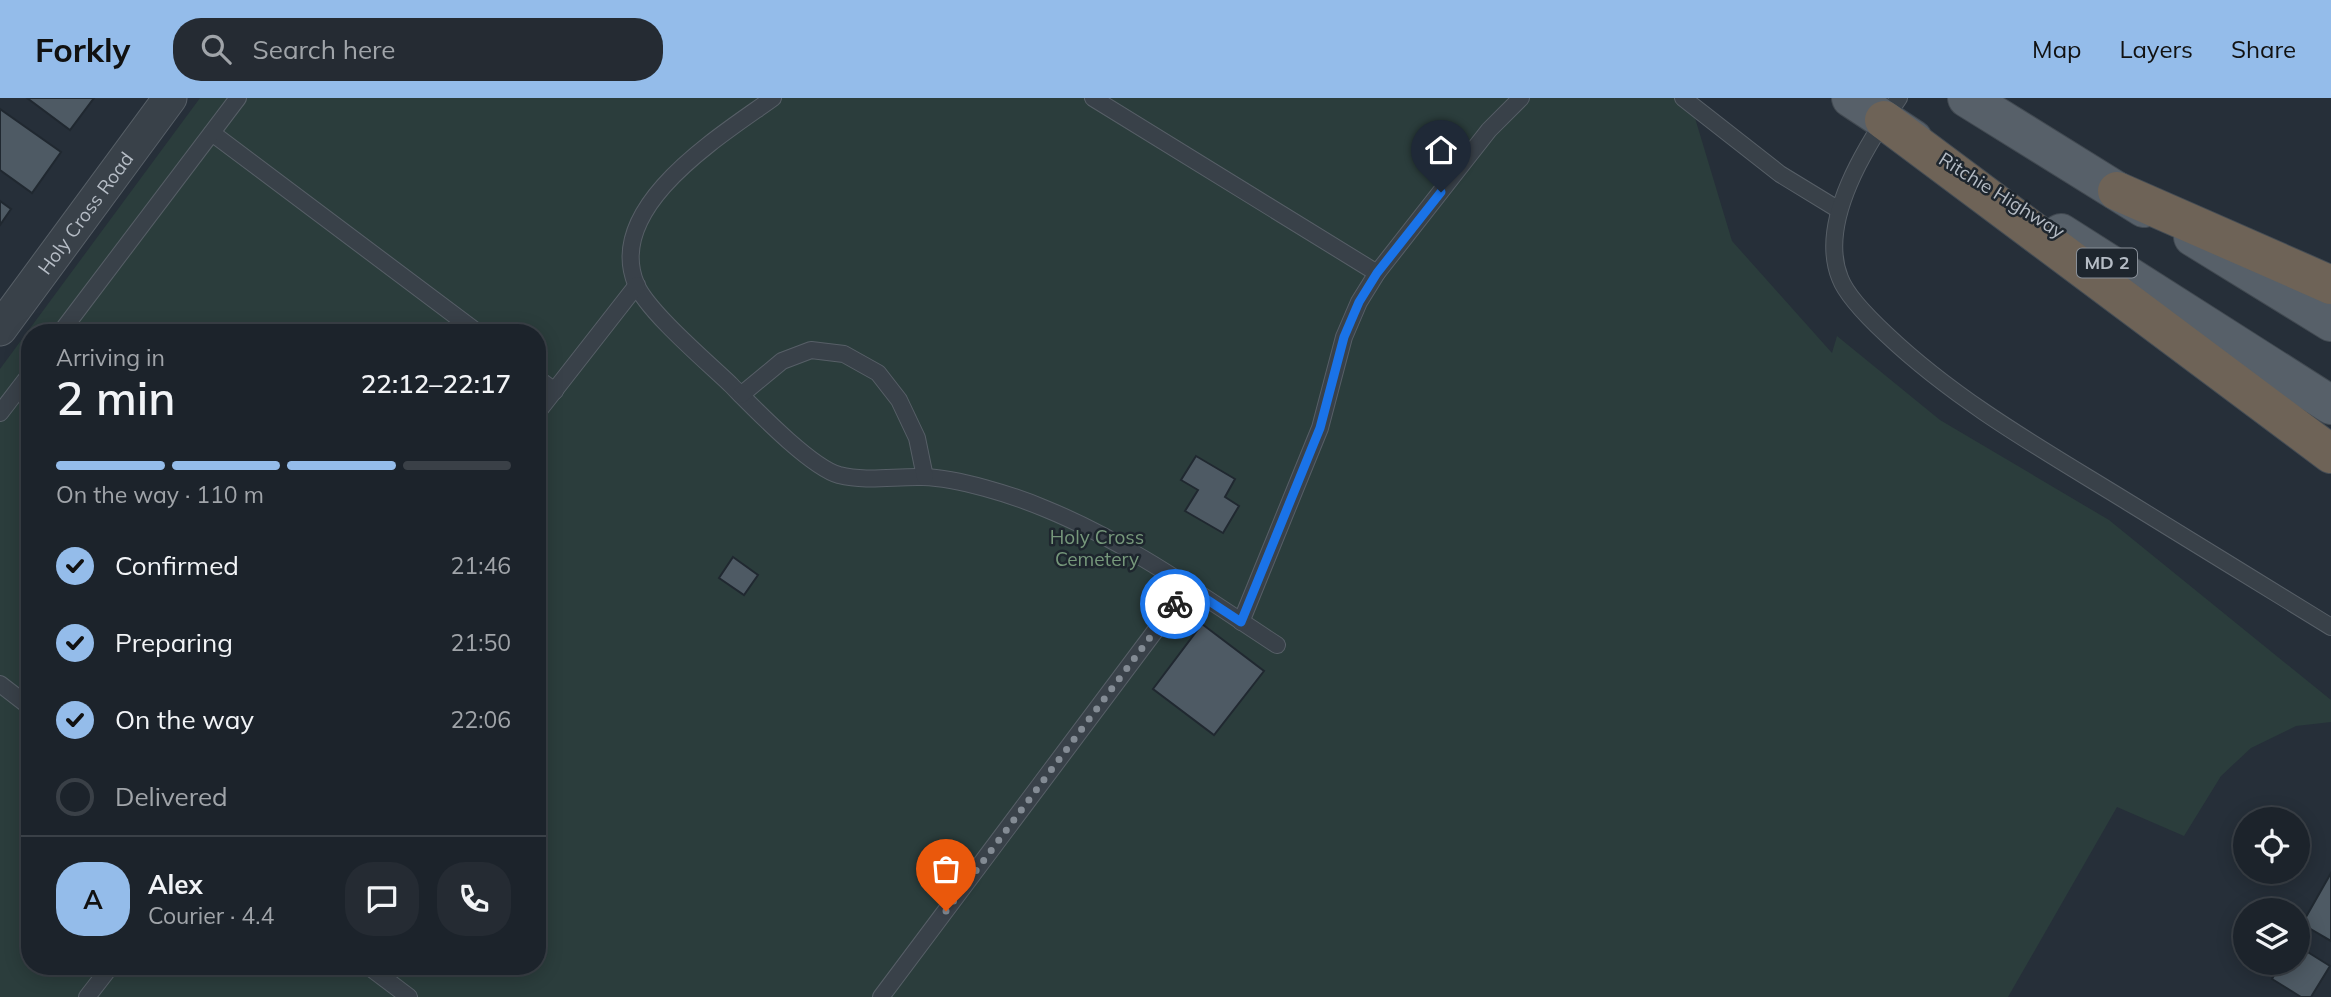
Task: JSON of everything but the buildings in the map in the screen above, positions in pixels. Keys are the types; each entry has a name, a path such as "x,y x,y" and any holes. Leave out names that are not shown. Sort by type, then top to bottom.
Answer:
{"highway":[{"path":"1891,109 2331,454"},
{"path":"2117,191 2331,285"}],"main road":[{"name":"Ritchie Highway","path":"1850,98 1891,109 2331,405"},
{"path":"1967,98 2331,323"}],"street":[{"name":"Holy Cross Road","path":"0,329 170,98"}],"lane":[{"path":"67,324 239,98"},
{"path":"773,98 694,156 664,183 645,212 634,238 631,259 637,285 657,312 809,457 837,474 869,479 925,477 971,485 1043,508 1129,550 1277,645"},
{"path":"1093,98 1377,273"},
{"path":"1241,622 1320,428 1344,337 1359,302 1377,273 1489,130 1521,98"},
{"path":"1683,98 1780,174 1839,211"},
{"path":"1891,109 1851,177 1839,211 1835,249 1840,279 1866,315 1913,359 1985,415 2331,626"},
{"path":"212,133 466,324"},
{"path":"546,402 637,285"},
{"path":"741,395 782,361 811,350 844,354 878,373 899,400 917,438 925,477"},
{"path":"546,384 555,391"},
{"path":"0,413 21,386"},
{"path":"881,997 1188,587"},
{"path":"0,684 21,700"},
{"path":"87,997 104,975"},
{"path":"380,975 409,997"}],"green space":[{"name":"Holy Cross Cemetery","path":"200,98 1689,98 1732,241 1832,353 1837,336 1940,420 2109,520 2331,700 2331,722 2296,726 2251,748 2221,776 2184,836 2117,807 2008,997 0,997 0,369 21,341 21,975 546,975 546,324 33,324"}],"way so far":[{"path":"946,911 1175,604"}],"route":[{"path":"1175,604 1188,587 1241,622 1320,428 1344,337 1359,302 1377,273 1441,192"}]}
